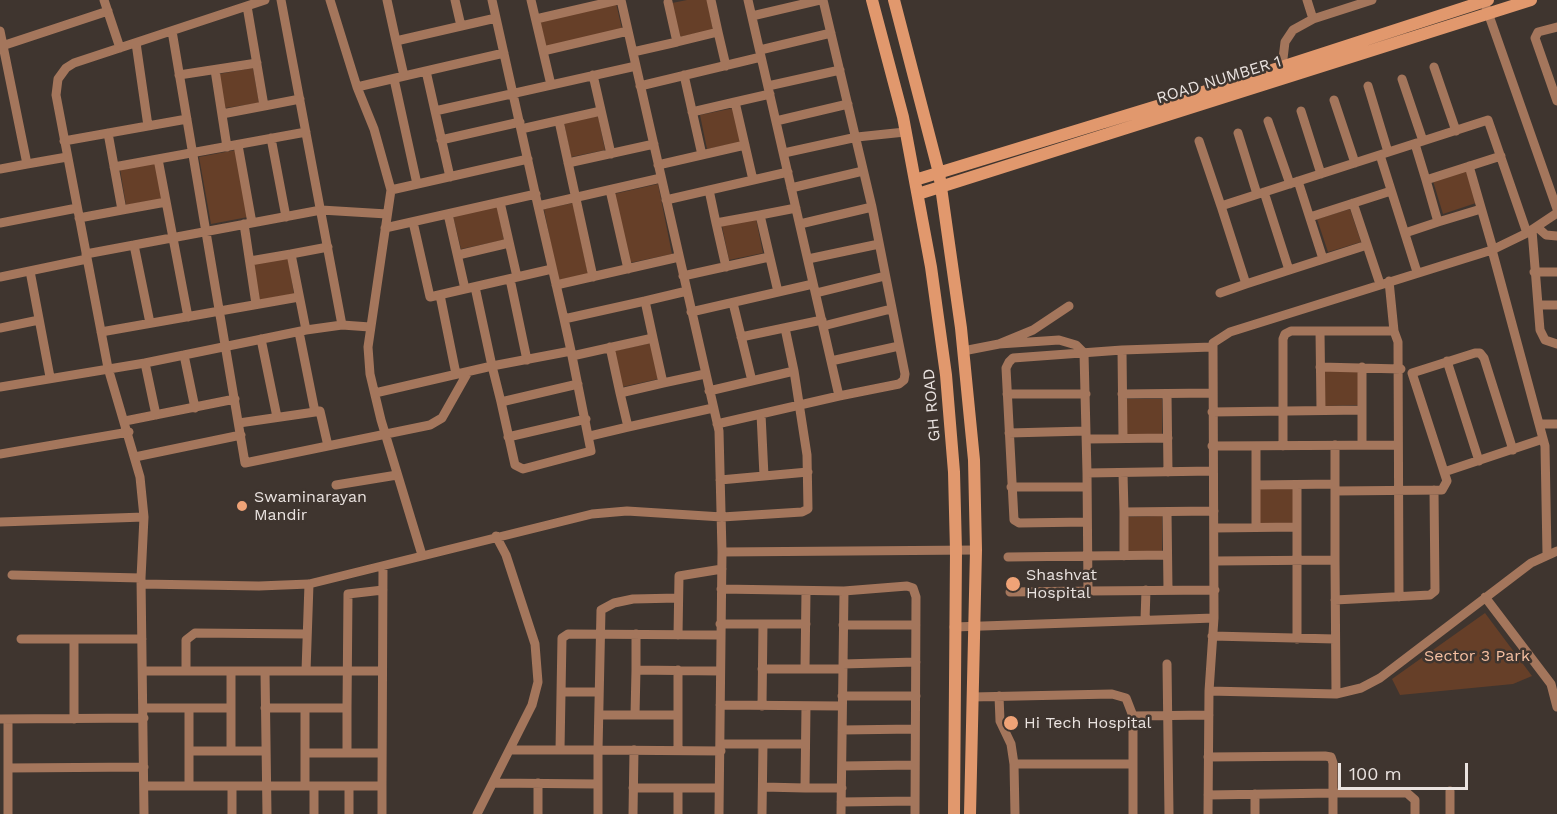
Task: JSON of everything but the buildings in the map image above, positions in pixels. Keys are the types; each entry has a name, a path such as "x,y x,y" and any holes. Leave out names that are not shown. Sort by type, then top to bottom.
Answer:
{"main road":[{"name":"GH ROAD","path":"872,0 918,194 946,375 954,472 956,551 954,814"},
{"path":"894,0 940,179 963,351 974,460 976,550 970,814"},
{"name":"ROAD NUMBER 1","path":"918,194 940,179 1485,0"},
{"name":"ROAD NUMBER 1","path":"915,180 940,179 1531,0"}],"street":[{"path":"104,0 120,48"},
{"path":"280,0 342,325"},
{"path":"330,0 357,87 374,129 391,190 368,347 375,393 385,435 422,555"},
{"path":"387,0 396,41 399,77 417,184"},
{"path":"455,0 461,26"},
{"path":"448,214 492,366 515,465 523,469 587,454 593,448 492,0"},
{"path":"531,0 550,85"},
{"path":"536,19 620,0 633,52 717,424 722,517 719,635 719,814"},
{"path":"711,0 726,66"},
{"path":"748,0 839,396"},
{"path":"717,424 899,384 904,380 905,374 872,207 822,0 752,16"},
{"path":"1307,0 1313,19"},
{"path":"1281,67 1287,36 1300,25 1345,4 1372,0"},
{"path":"1208,814 1209,691 1215,590 1212,347 1230,332 1492,250 1532,230 1557,211 1485,0"},
{"path":"144,814 144,671 141,581 144,517 129,432 108,368 56,95 58,79 66,68 74,63 260,1"},
{"path":"670,1 677,42"},
{"path":"247,6 264,106"},
{"path":"5,45 108,11"},
{"path":"396,41 496,18"},
{"path":"1557,27 1538,32 1535,38 1557,101"},
{"path":"172,31 245,463 385,435 437,422 468,372"},
{"path":"543,51 628,31"},
{"path":"0,32 5,45 27,164"},
{"path":"633,52 718,32"},
{"path":"640,86 726,66 831,33"},
{"path":"136,43 148,126"},
{"path":"357,87 504,53"},
{"path":"180,75 257,63"},
{"path":"435,111 636,66"},
{"path":"1434,67 1456,131"},
{"path":"215,70 222,114 232,146 248,224 256,304"},
{"path":"692,112 735,102 840,70"},
{"path":"426,71 450,177"},
{"path":"593,75 610,154"},
{"path":"684,75 702,155"},
{"path":"1402,79 1438,222"},
{"path":"1368,86 1391,191 1417,272"},
{"path":"222,114 300,99"},
{"path":"1334,100 1355,163"},
{"path":"735,102 753,180"},
{"path":"776,121 848,104"},
{"path":"441,140 601,111"},
{"path":"1301,111 1321,174"},
{"path":"64,141 187,119"},
{"path":"559,120 593,277"},
{"path":"1221,206 1488,120 1532,230 1534,272 1543,336 1550,344 1557,344"},
{"path":"1268,121 1310,217 1323,259"},
{"path":"114,167 306,132"},
{"path":"783,153 856,137 905,132"},
{"path":"108,133 122,210"},
{"path":"1238,133 1289,270"},
{"path":"271,138 286,217"},
{"path":"1199,141 1246,284"},
{"path":"568,163 654,144"},
{"path":"658,165 745,145"},
{"path":"1426,180 1501,156"},
{"path":"0,169 67,157"},
{"path":"158,159 188,316"},
{"path":"391,190 528,159"},
{"path":"1209,691 1336,694 1361,688 1380,678 1531,563 1552,552 1543,439 1469,166"},
{"path":"791,188 863,171"},
{"path":"666,200 788,172"},
{"path":"538,206 661,178"},
{"path":"610,190 628,269"},
{"path":"709,190 726,267"},
{"path":"1310,217 1391,191"},
{"path":"385,228 536,194"},
{"path":"0,223 122,210 166,202"},
{"path":"500,202 509,243 527,360"},
{"path":"1353,203 1367,245 1384,283 1394,331 1398,336 1399,597"},
{"path":"800,224 872,207"},
{"path":"716,224 796,208"},
{"path":"1405,233 1481,209"},
{"path":"1,274 30,271 134,245 321,210 387,214"},
{"path":"760,215 778,292"},
{"path":"413,222 430,297 552,269"},
{"path":"1532,230 1557,236"},
{"path":"458,255 509,243"},
{"path":"808,259 879,244"},
{"path":"134,245 150,323"},
{"path":"1220,293 1367,245"},
{"path":"250,261 328,247"},
{"path":"291,254 315,412"},
{"path":"556,285 679,257"},
{"path":"683,276 769,257"},
{"path":"30,271 50,377"},
{"path":"1534,272 1557,272"},
{"path":"691,312 778,292 885,276"},
{"path":"564,319 687,291"},
{"path":"440,295 456,374"},
{"path":"101,332 299,297"},
{"path":"645,301 663,383"},
{"path":"733,303 752,381"},
{"path":"1538,305 1557,305"},
{"path":"999,344 1033,330 1069,306"},
{"path":"741,337 891,309"},
{"path":"0,328 39,320"},
{"path":"0,387 145,363 302,331 342,325 370,327"},
{"path":"12,575 259,586 309,584 592,514 627,511 722,517 802,512 808,508 808,472 801,405 785,328"},
{"path":"1283,446 1283,339 1285,334 1292,331 1394,331"},
{"path":"1320,331 1321,410"},
{"path":"375,393 492,366 572,354 653,338"},
{"path":"261,339 277,417"},
{"path":"963,351 999,344 1059,340 1076,345 1084,353 1088,591"},
{"path":"831,361 899,346"},
{"path":"610,347 628,427"},
{"path":"1087,522 1016,522 1011,487 1006,368 1013,358 1122,350 1212,347"},
{"path":"1122,350 1123,438"},
{"path":"1320,367 1398,368 1412,373 1480,353 1484,358 1513,450"},
{"path":"184,355 195,408"},
{"path":"1447,362 1479,461"},
{"path":"145,363 156,415"},
{"path":"1362,367 1362,445"},
{"path":"709,391 794,371"},
{"path":"1256,485 1398,491 1442,490 1445,487 1444,472 1412,373"},
{"path":"620,393 705,374"},
{"path":"501,402 578,384"},
{"path":"1122,394 1212,393"},
{"path":"1007,394 1086,394"},
{"path":"1167,394 1168,472"},
{"path":"125,421 235,399"},
{"path":"590,436 713,408"},
{"path":"1212,412 1362,410"},
{"path":"239,423 320,411 328,446"},
{"path":"762,414 764,476"},
{"path":"508,437 586,419"},
{"path":"1539,424 1557,424"},
{"path":"0,454 129,432"},
{"path":"1009,433 1168,438"},
{"path":"135,457 241,435"},
{"path":"1444,472 1543,439"},
{"path":"1335,445 1336,694"},
{"path":"1212,446 1398,445"},
{"path":"1256,446 1256,527"},
{"path":"1545,458 1557,458"},
{"path":"1087,473 1213,471"},
{"path":"720,480 808,472"},
{"path":"1123,472 1124,556"},
{"path":"336,485 398,475"},
{"path":"1297,485 1297,639"},
{"path":"1011,487 1087,487"},
{"path":"1335,600 1430,595 1436,591 1434,490"},
{"path":"1124,512 1214,511"},
{"path":"1167,512 1168,590"},
{"path":"0,522 144,517"},
{"path":"1214,528 1298,527"},
{"path":"477,814 532,705 538,682 535,644 507,555 496,536"},
{"path":"722,552 976,550"},
{"path":"1008,557 1167,555"},
{"path":"1215,561 1335,560"},
{"path":"382,814 383,566"},
{"path":"678,634 678,579 683,573 722,569"},
{"path":"306,671 309,584"},
{"path":"721,589 844,591 913,588 916,597 915,814"},
{"path":"347,753 348,594 383,590"},
{"path":"1010,592 1215,590"},
{"path":"806,591 806,669"},
{"path":"841,814 844,591"},
{"path":"1145,620 1146,591"},
{"path":"1485,597 1551,684 1557,707"},
{"path":"598,814 601,610 614,603 678,598"},
{"path":"954,627 1214,618"},
{"path":"720,624 806,624"},
{"path":"762,706 763,624"},
{"path":"843,625 916,625"},
{"path":"186,671 186,640 195,633 307,634"},
{"path":"561,750 562,638 568,634 719,635"},
{"path":"635,715 636,634"},
{"path":"1212,636 1335,639"},
{"path":"21,639 142,639"},
{"path":"74,639 74,719"},
{"path":"762,669 806,669 916,662"},
{"path":"1167,664 1169,814"},
{"path":"636,670 719,671"},
{"path":"678,670 678,750"},
{"path":"144,671 382,671"},
{"path":"231,671 231,751"},
{"path":"265,671 267,814"},
{"path":"561,692 599,692"},
{"path":"972,697 1112,694 1126,698 1133,716 1133,814"},
{"path":"720,705 806,706 916,696"},
{"path":"999,696 1000,722 1011,744 1014,764 1015,814"},
{"path":"805,788 806,706"},
{"path":"144,708 231,708"},
{"path":"189,708 189,786"},
{"path":"266,708 347,708"},
{"path":"305,708 305,753 314,814"},
{"path":"598,715 678,715"},
{"path":"1133,716 1209,715"},
{"path":"8,814 4,780 8,768 4,719 144,718"},
{"path":"842,730 915,729"},
{"path":"510,750 678,750 763,744 805,744"},
{"path":"762,814 763,744"},
{"path":"633,814 634,750"},
{"path":"189,751 266,751"},
{"path":"305,753 382,753"},
{"path":"1208,757 1330,757 1333,763 1334,814"},
{"path":"1014,764 1133,764"},
{"path":"842,766 915,765"},
{"path":"8,768 144,767"},
{"path":"493,783 598,784"},
{"path":"538,783 538,814"},
{"path":"144,786 382,786"},
{"path":"232,786 232,814"},
{"path":"349,786 349,814"},
{"path":"763,787 842,788"},
{"path":"633,788 719,788"},
{"path":"678,788 678,814"},
{"path":"1450,792 1450,814"},
{"path":"1208,795 1407,793 1415,800 1415,814"},
{"path":"1255,794 1255,814"},
{"path":"841,802 915,801"}],"green space":[{"path":"707,0 713,30 679,37 672,3"},
{"path":"616,3 622,29 546,47 540,21"},
{"path":"253,68 259,103 225,108 219,74"},
{"path":"734,108 741,142 707,149 700,115"},
{"path":"598,116 605,150 571,157 564,123"},
{"path":"236,150 248,217 211,224 199,157"},
{"path":"156,163 162,199 126,205 120,169"},
{"path":"1466,170 1476,203 1443,214 1433,181"},
{"path":"658,184 672,254 629,263 614,194"},
{"path":"573,203 588,274 558,280 544,209"},
{"path":"497,206 504,240 461,249 453,216"},
{"path":"1350,209 1361,242 1328,252 1317,219"},
{"path":"756,219 763,253 729,260 722,226"},
{"path":"288,258 294,294 259,300 253,264"},
{"path":"651,343 658,379 622,387 614,351"},
{"path":"1358,370 1358,405 1324,406 1323,371"},
{"path":"1127,399 1162,399 1162,434 1127,434"},
{"path":"1294,488 1294,523 1260,524 1259,489"},
{"path":"1162,516 1162,551 1127,551 1127,517"},
{"name":"Sector 3 Park","path":"1485,613 1532,676 1513,684 1400,695 1392,679"}],"place":[{"name":"Swaminarayan Mandir","path":"242,506"},
{"name":"Shashvat Hospital","path":"1013,584"},
{"name":"Hi Tech Hospital","path":"1011,723"}]}
